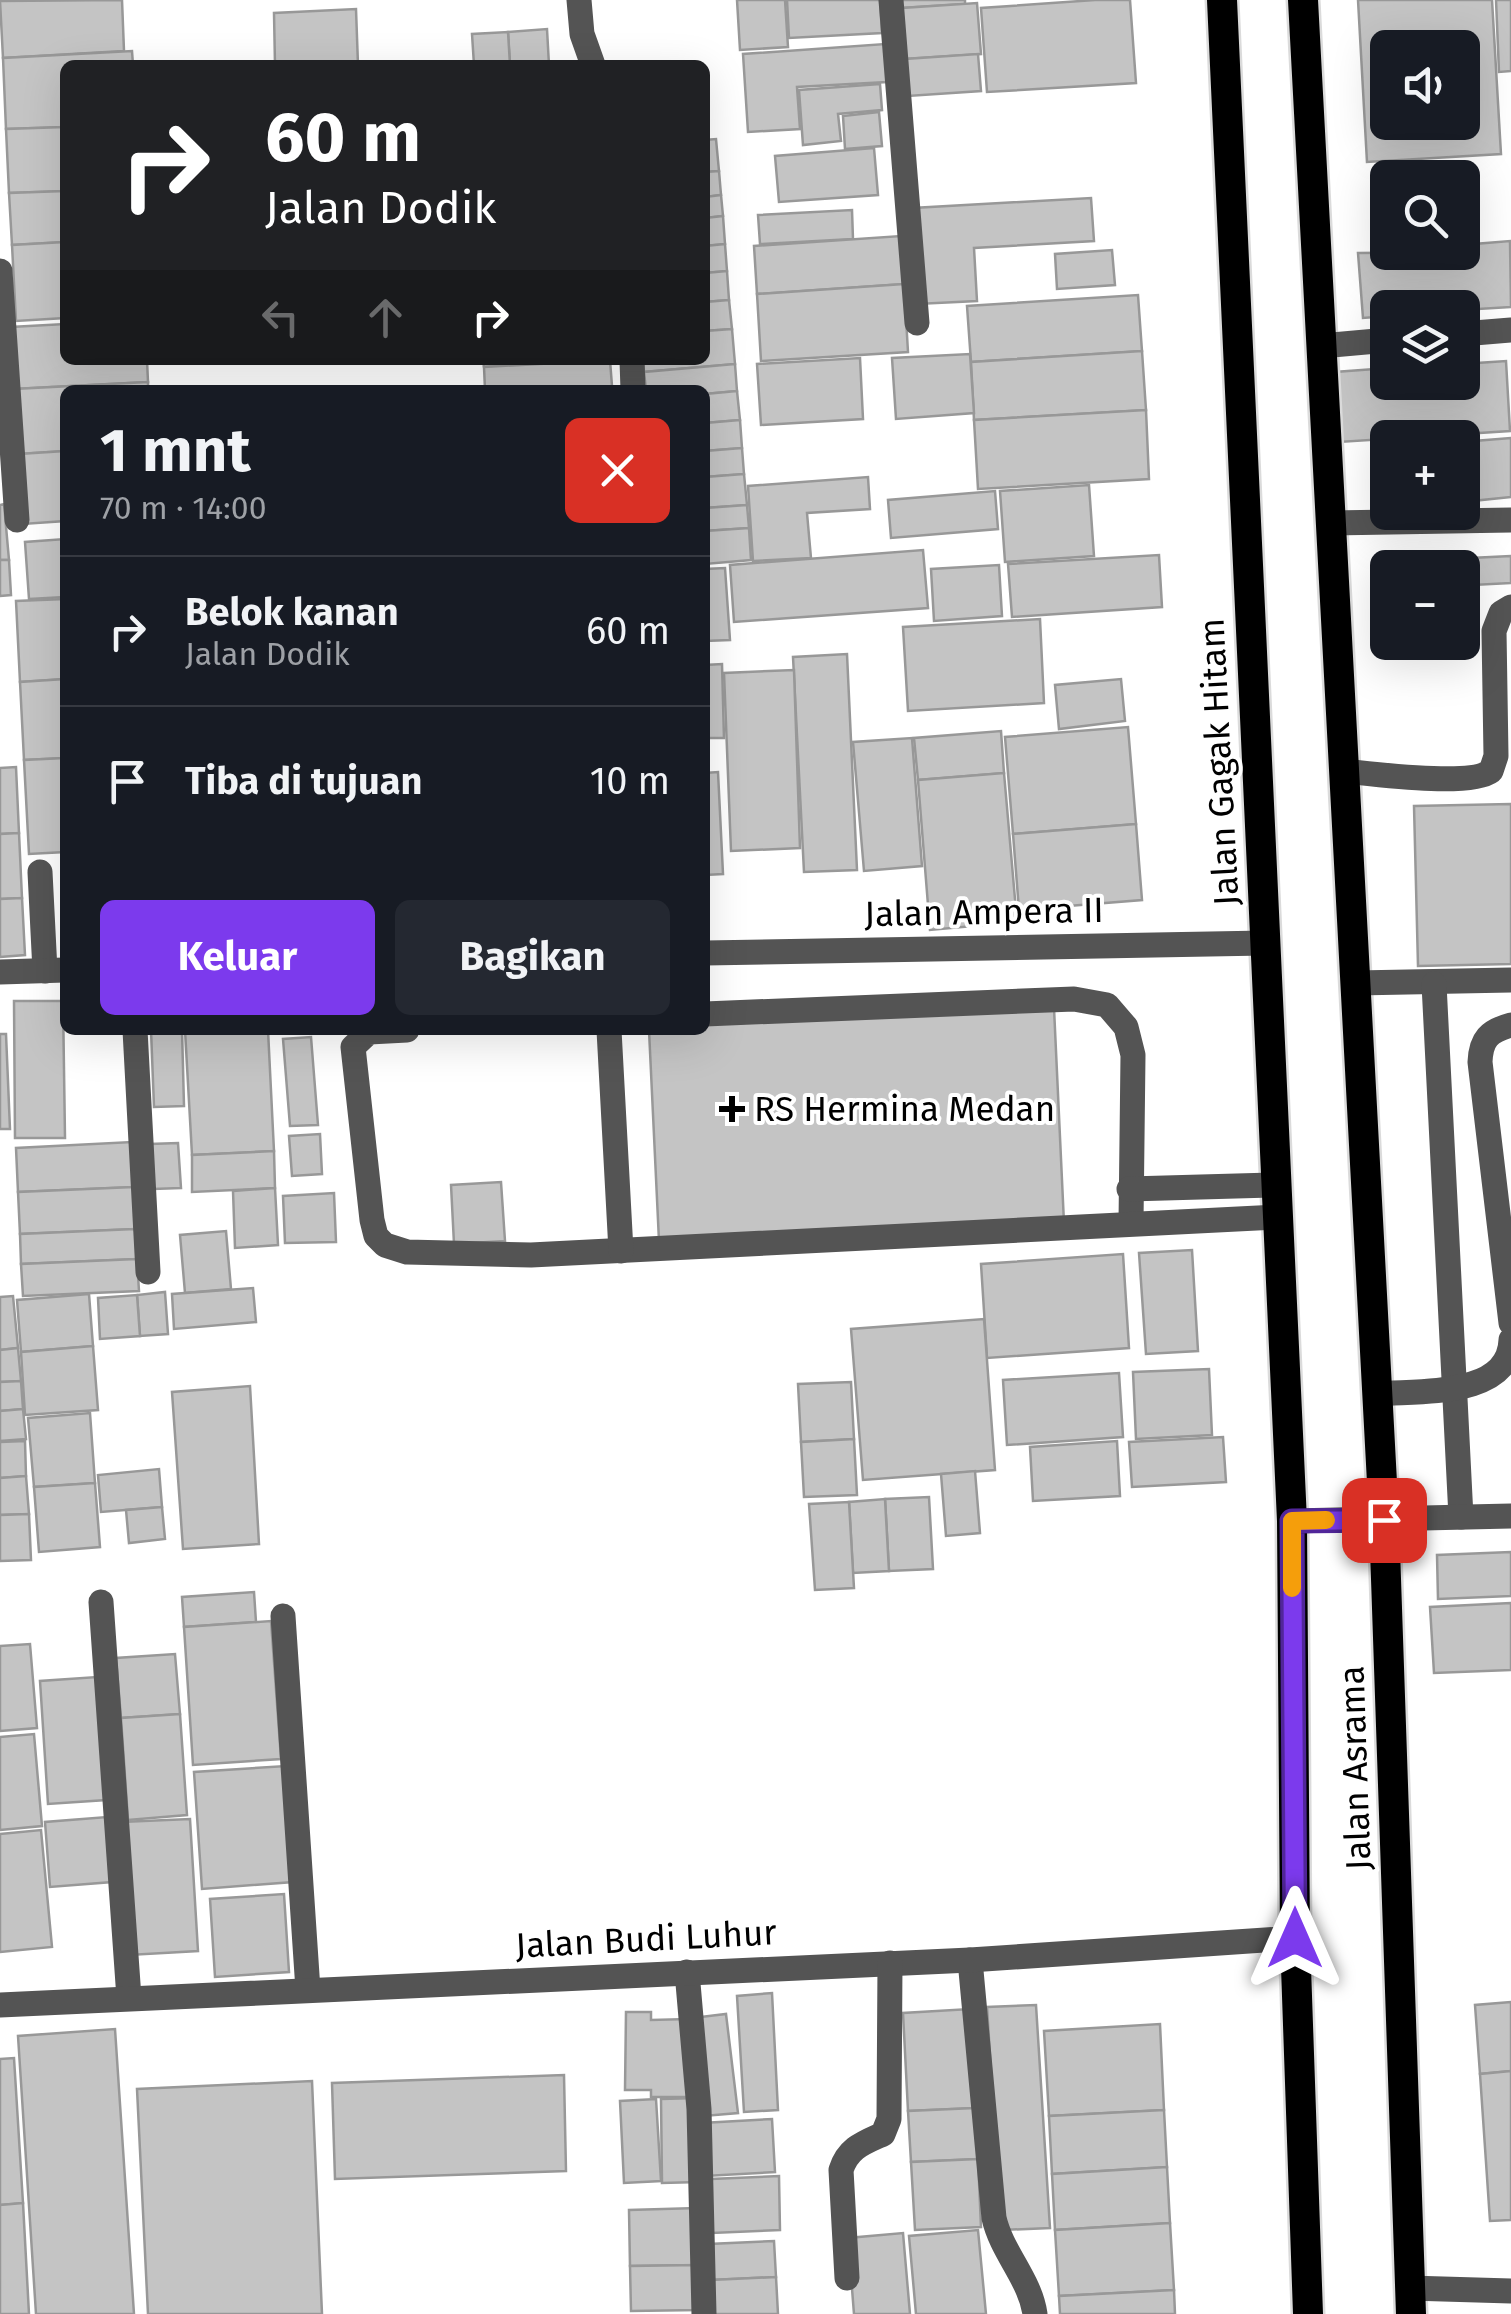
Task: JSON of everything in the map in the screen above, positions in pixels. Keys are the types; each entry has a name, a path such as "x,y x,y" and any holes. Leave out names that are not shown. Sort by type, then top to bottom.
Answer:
{"highway":[{"name":"Jalan Gagak Hitam","path":"1222,0 1292,1521"},
{"path":"1303,0 1384,1520"},
{"name":"Jalan Asrama","path":"1384,1520 1410,2301"},
{"name":"Jalan Asrama","path":"1292,1521 1295,1938 1308,2314"}],"street":[{"path":"579,0 582,34 591,60"},
{"path":"891,0 917,322"},
{"path":"0,271 16,520"},
{"path":"1480,333 1511,330"},
{"path":"1322,346 1370,342"},
{"path":"1331,523 1511,520"},
{"path":"1344,772 1478,778 1492,771 1496,756 1494,630 1501,613 1511,607"},
{"path":"0,972 55,970 40,872"},
{"name":"Jalan Ampera II","path":"710,953 1265,943"},
{"path":"1356,983 1511,980"},
{"path":"1434,984 1461,1518"},
{"path":"710,1014 1074,999 1107,1005 1126,1027 1133,1055 1130,1222"},
{"path":"1511,1025 1491,1032 1484,1040 1480,1062 1511,1323"},
{"path":"135,1035 148,1272"},
{"path":"366,1035 352,1047 372,1220 376,1236 385,1245 407,1252 621,1251 1277,1217"},
{"path":"609,1035 621,1251"},
{"path":"1129,1189 1276,1185"},
{"path":"1377,1394 1479,1384 1502,1369 1511,1340"},
{"path":"1292,1521 1511,1516"},
{"path":"101,1602 129,1998"},
{"path":"283,1616 308,1990"},
{"name":"Jalan Budi Luhur","path":"0,2005 970,1960 1295,1938"},
{"path":"970,1960 994,2218 1035,2314"},
{"path":"847,2278 841,2170 856,2146 888,2129 890,1963"},
{"path":"687,1972 700,2109 704,2314"},
{"path":"1410,2301 1511,2291"}],"building":[{"path":"122,0 124,51 3,58 0,1"},
{"path":"737,0 785,0 788,47 740,50"},
{"path":"787,0 880,0 882,33 789,38"},
{"path":"901,0 965,0 965,4 902,8"},
{"path":"1130,0 1136,83 987,92 981,8"},
{"path":"1358,0 1492,0 1501,154 1367,162"},
{"path":"1496,0 1511,0 1511,71 1499,72"},
{"path":"977,3 981,54 905,59 902,8"},
{"path":"356,9 358,60 275,60 274,13"},
{"path":"547,29 549,60 510,60 508,32"},
{"path":"508,32 510,60 474,60 472,34"},
{"path":"885,44 887,82 797,87 800,129 748,132 743,54"},
{"path":"132,51 133,60 60,60 60,127 6,129 3,58"},
{"path":"978,54 981,91 908,96 905,59"},
{"path":"880,84 882,110 838,114 841,141 803,145 799,90"},
{"path":"879,112 882,146 845,149 843,116"},
{"path":"60,127 60,191 9,193 6,129"},
{"path":"716,139 719,171 710,172 710,140"},
{"path":"874,148 878,195 779,202 775,156"},
{"path":"719,171 721,195 710,196 710,172"},
{"path":"60,191 60,242 12,245 9,193"},
{"path":"721,195 723,216 710,217 710,196"},
{"path":"1091,198 1094,241 974,248 977,301 917,304 913,208"},
{"path":"852,210 853,239 760,244 758,215"},
{"path":"723,216 725,244 710,246 710,217"},
{"path":"901,236 904,284 757,294 754,246"},
{"path":"1510,241 1511,307 1480,309 1480,290 1370,290 1370,317 1363,318 1358,253 1370,253 1370,270 1480,270 1480,244"},
{"path":"60,242 60,318 16,321 12,245"},
{"path":"725,244 727,271 710,273 710,246"},
{"path":"1112,250 1115,285 1057,289 1055,254"},
{"path":"727,271 729,300 710,302 710,273"},
{"path":"904,284 908,352 761,361 757,294"},
{"path":"1138,295 1142,351 971,362 967,306"},
{"path":"729,300 732,329 710,331 710,302"},
{"path":"60,324 60,365 147,365 148,382 14,389 11,327"},
{"path":"732,329 735,364 644,372 643,365 710,365 710,331"},
{"path":"1142,351 1146,410 974,420 971,362"},
{"path":"970,354 974,413 896,419 892,358"},
{"path":"860,358 863,419 761,425 757,364"},
{"path":"1506,361 1510,431 1480,433 1480,420 1370,420 1370,440 1339,442 1335,372 1370,369 1370,400 1480,400 1480,363"},
{"path":"735,364 737,391 710,394 710,385 645,385 644,372"},
{"path":"610,365 612,385 485,385 484,367"},
{"path":"148,382 148,385 91,385"},
{"path":"60,387 60,451 19,454 14,389"},
{"path":"737,391 740,420 710,423 710,394"},
{"path":"1146,410 1149,479 978,489 974,420"},
{"path":"740,420 742,448 710,451 710,423"},
{"path":"1511,438 1511,497 1480,500 1480,441"},
{"path":"742,448 744,474 710,477 710,451"},
{"path":"60,451 60,521 23,524 19,454"},
{"path":"744,474 747,505 710,508 710,477"},
{"path":"868,477 870,509 807,513 811,558 753,561 748,486"},
{"path":"1089,485 1094,556 1005,562 1000,491"},
{"path":"995,491 998,529 891,538 888,500"},
{"path":"4,504 9,560 0,560 0,505"},
{"path":"747,505 749,528 710,531 710,508"},
{"path":"749,528 751,560 710,564 710,531"},
{"path":"60,539 60,597 29,599 25,542"},
{"path":"923,550 928,608 734,622 730,565"},
{"path":"1159,555 1162,607 1012,617 1008,564"},
{"path":"1511,556 1511,583 1480,585 1480,558"},
{"path":"0,560 9,560 11,595 0,596"},
{"path":"999,565 1002,616 934,621 931,569"},
{"path":"725,568 730,640 710,641 710,569"},
{"path":"60,599 60,679 20,682 16,601"},
{"path":"1040,619 1044,703 908,711 903,627"},
{"path":"847,654 857,870 804,872 793,657"},
{"path":"722,664 724,738 710,738 710,665"},
{"path":"794,670 800,848 731,851 724,673"},
{"path":"60,679 60,758 24,760 20,682"},
{"path":"1121,679 1125,721 1059,729 1055,685"},
{"path":"1128,727 1136,824 1013,834 1005,737"},
{"path":"1001,731 1004,773 918,780 914,738"},
{"path":"912,738 922,866 864,871 853,742"},
{"path":"60,758 60,852 29,854 24,760"},
{"path":"16,767 19,833 0,834 0,768"},
{"path":"718,772 723,874 710,875 710,773"},
{"path":"1004,773 1017,922 930,930 918,780"},
{"path":"1511,804 1511,964 1418,966 1414,806"},
{"path":"1136,824 1142,900 1019,910 1013,834"},
{"path":"19,833 22,898 0,899 0,834"},
{"path":"22,898 25,955 0,957 0,899"},
{"path":"14,1001 60,1001 65,1138 15,1138"},
{"name":"RS Hermina Medan","path":"1054,1008 1064,1223 659,1241 649,1035 710,1035 710,1024"},
{"path":"0,1034 6,1034 10,1129 0,1129"},
{"path":"151,1035 182,1035 184,1106 154,1107"},
{"path":"185,1035 268,1035 274,1151 192,1155"},
{"path":"311,1037 318,1125 290,1126 283,1039"},
{"path":"320,1134 322,1174 292,1176 289,1136"},
{"path":"132,1142 134,1187 18,1192 16,1148"},
{"path":"178,1143 181,1188 153,1189 150,1144"},
{"path":"274,1151 275,1188 192,1192 192,1155"},
{"path":"501,1182 505,1241 454,1244 451,1185"},
{"path":"134,1187 135,1229 20,1234 18,1192"},
{"path":"275,1188 278,1245 235,1248 233,1191"},
{"path":"334,1193 336,1242 285,1243 283,1196"},
{"path":"135,1229 137,1259 21,1264 20,1234"},
{"path":"226,1231 231,1289 185,1293 180,1235"},
{"path":"1192,1250 1198,1351 1146,1354 1139,1253"},
{"path":"1123,1254 1129,1348 987,1358 981,1264"},
{"path":"137,1259 139,1291 23,1296 21,1264"},
{"path":"253,1288 256,1322 174,1329 172,1294"},
{"path":"165,1292 168,1334 140,1336 137,1295"},
{"path":"89,1294 93,1346 21,1352 17,1300"},
{"path":"137,1295 140,1336 100,1339 98,1298"},
{"path":"13,1296 18,1348 0,1350 0,1297"},
{"path":"984,1319 995,1470 863,1480 851,1329"},
{"path":"93,1346 98,1410 25,1415 21,1352"},
{"path":"18,1348 21,1381 0,1382 0,1350"},
{"path":"1209,1369 1212,1435 1136,1439 1133,1372"},
{"path":"1119,1373 1123,1437 1007,1445 1003,1380"},
{"path":"21,1381 23,1409 0,1411 0,1382"},
{"path":"851,1382 854,1439 801,1442 798,1384"},
{"path":"250,1386 259,1544 183,1549 172,1392"},
{"path":"23,1409 26,1439 0,1441 0,1411"},
{"path":"90,1413 95,1483 34,1487 28,1418"},
{"path":"1223,1437 1226,1482 1132,1487 1129,1442"},
{"path":"854,1439 857,1495 804,1497 801,1442"},
{"path":"25,1441 26,1476 0,1478 0,1442"},
{"path":"1117,1441 1120,1496 1033,1501 1030,1447"},
{"path":"159,1469 162,1507 101,1512 98,1475"},
{"path":"975,1471 980,1533 946,1536 941,1474"},
{"path":"26,1476 29,1514 0,1515 0,1478"},
{"path":"95,1483 100,1547 39,1552 34,1487"},
{"path":"929,1497 933,1569 889,1571 885,1499"},
{"path":"885,1499 889,1571 853,1573 849,1502"},
{"path":"849,1502 854,1588 815,1590 809,1504"},
{"path":"162,1507 165,1539 129,1543 126,1510"},
{"path":"29,1514 31,1560 0,1561 0,1515"},
{"path":"1511,1552 1511,1596 1438,1599 1437,1555"},
{"path":"254,1592 256,1622 184,1627 182,1597"},
{"path":"1511,1603 1511,1670 1434,1673 1430,1607"},
{"path":"271,1621 281,1759 193,1765 184,1627"},
{"path":"30,1644 37,1728 0,1731 0,1646"},
{"path":"175,1654 180,1714 121,1718 116,1658"},
{"path":"97,1677 106,1800 48,1804 40,1681"},
{"path":"180,1714 187,1815 128,1820 121,1718"},
{"path":"34,1734 42,1826 0,1830 0,1737"},
{"path":"286,1766 293,1882 202,1889 194,1772"},
{"path":"107,1817 112,1882 50,1887 45,1822"},
{"path":"190,1819 198,1951 129,1955 121,1822"},
{"path":"41,1830 52,1947 0,1952 0,1834"},
{"path":"284,1894 289,1972 215,1977 210,1899"},
{"path":"772,1993 778,2110 744,2112 737,1996"},
{"path":"1511,2002 1511,2071 1480,2074 1475,2005"},
{"path":"1036,2005 1050,2228 1001,2230 987,2007"},
{"path":"970,2009 975,2108 908,2111 903,2013"},
{"path":"626,2012 651,2012 651,2020 689,2019 689,2097 651,2097 651,2090 625,2090"},
{"path":"726,2014 738,2113 704,2116 692,2018"},
{"path":"1160,2024 1164,2110 1049,2116 1044,2031"},
{"path":"115,2029 134,2314 36,2314 18,2036"},
{"path":"14,2058 23,2203 0,2205 0,2059"},
{"path":"1511,2071 1511,2220 1490,2221 1480,2074"},
{"path":"564,2075 566,2171 335,2179 332,2083"},
{"path":"312,2081 322,2314 148,2314 137,2089"},
{"path":"698,2098 699,2182 662,2183 661,2099"},
{"path":"656,2099 661,2181 624,2183 620,2101"},
{"path":"975,2108 978,2159 911,2162 908,2111"},
{"path":"1164,2110 1167,2167 1052,2174 1049,2116"},
{"path":"772,2119 775,2172 705,2176 702,2123"},
{"path":"978,2159 981,2227 915,2230 911,2162"},
{"path":"1167,2167 1170,2223 1055,2230 1052,2174"},
{"path":"779,2176 780,2230 712,2233 711,2179"},
{"path":"23,2203 29,2314 0,2314 0,2205"},
{"path":"697,2208 698,2265 630,2266 629,2210"},
{"path":"1170,2223 1174,2290 1059,2296 1055,2230"},
{"path":"978,2230 986,2314 916,2314 909,2236"},
{"path":"903,2233 910,2314 854,2314 848,2238"},
{"path":"774,2241 776,2277 711,2280 709,2244"},
{"path":"698,2265 699,2310 631,2311 630,2266"},
{"path":"776,2277 778,2314 712,2314 711,2280"},
{"path":"1174,2290 1175,2314 1060,2314 1059,2296"}],"slow traffic":[{"path":"1292,1588 1292,1521 1326,1520"}],"place":[{"name":"RS Hermina Medan","path":"732,1109"}],"route":[{"path":"1295,1938 1292,1521 1384,1520"}]}
